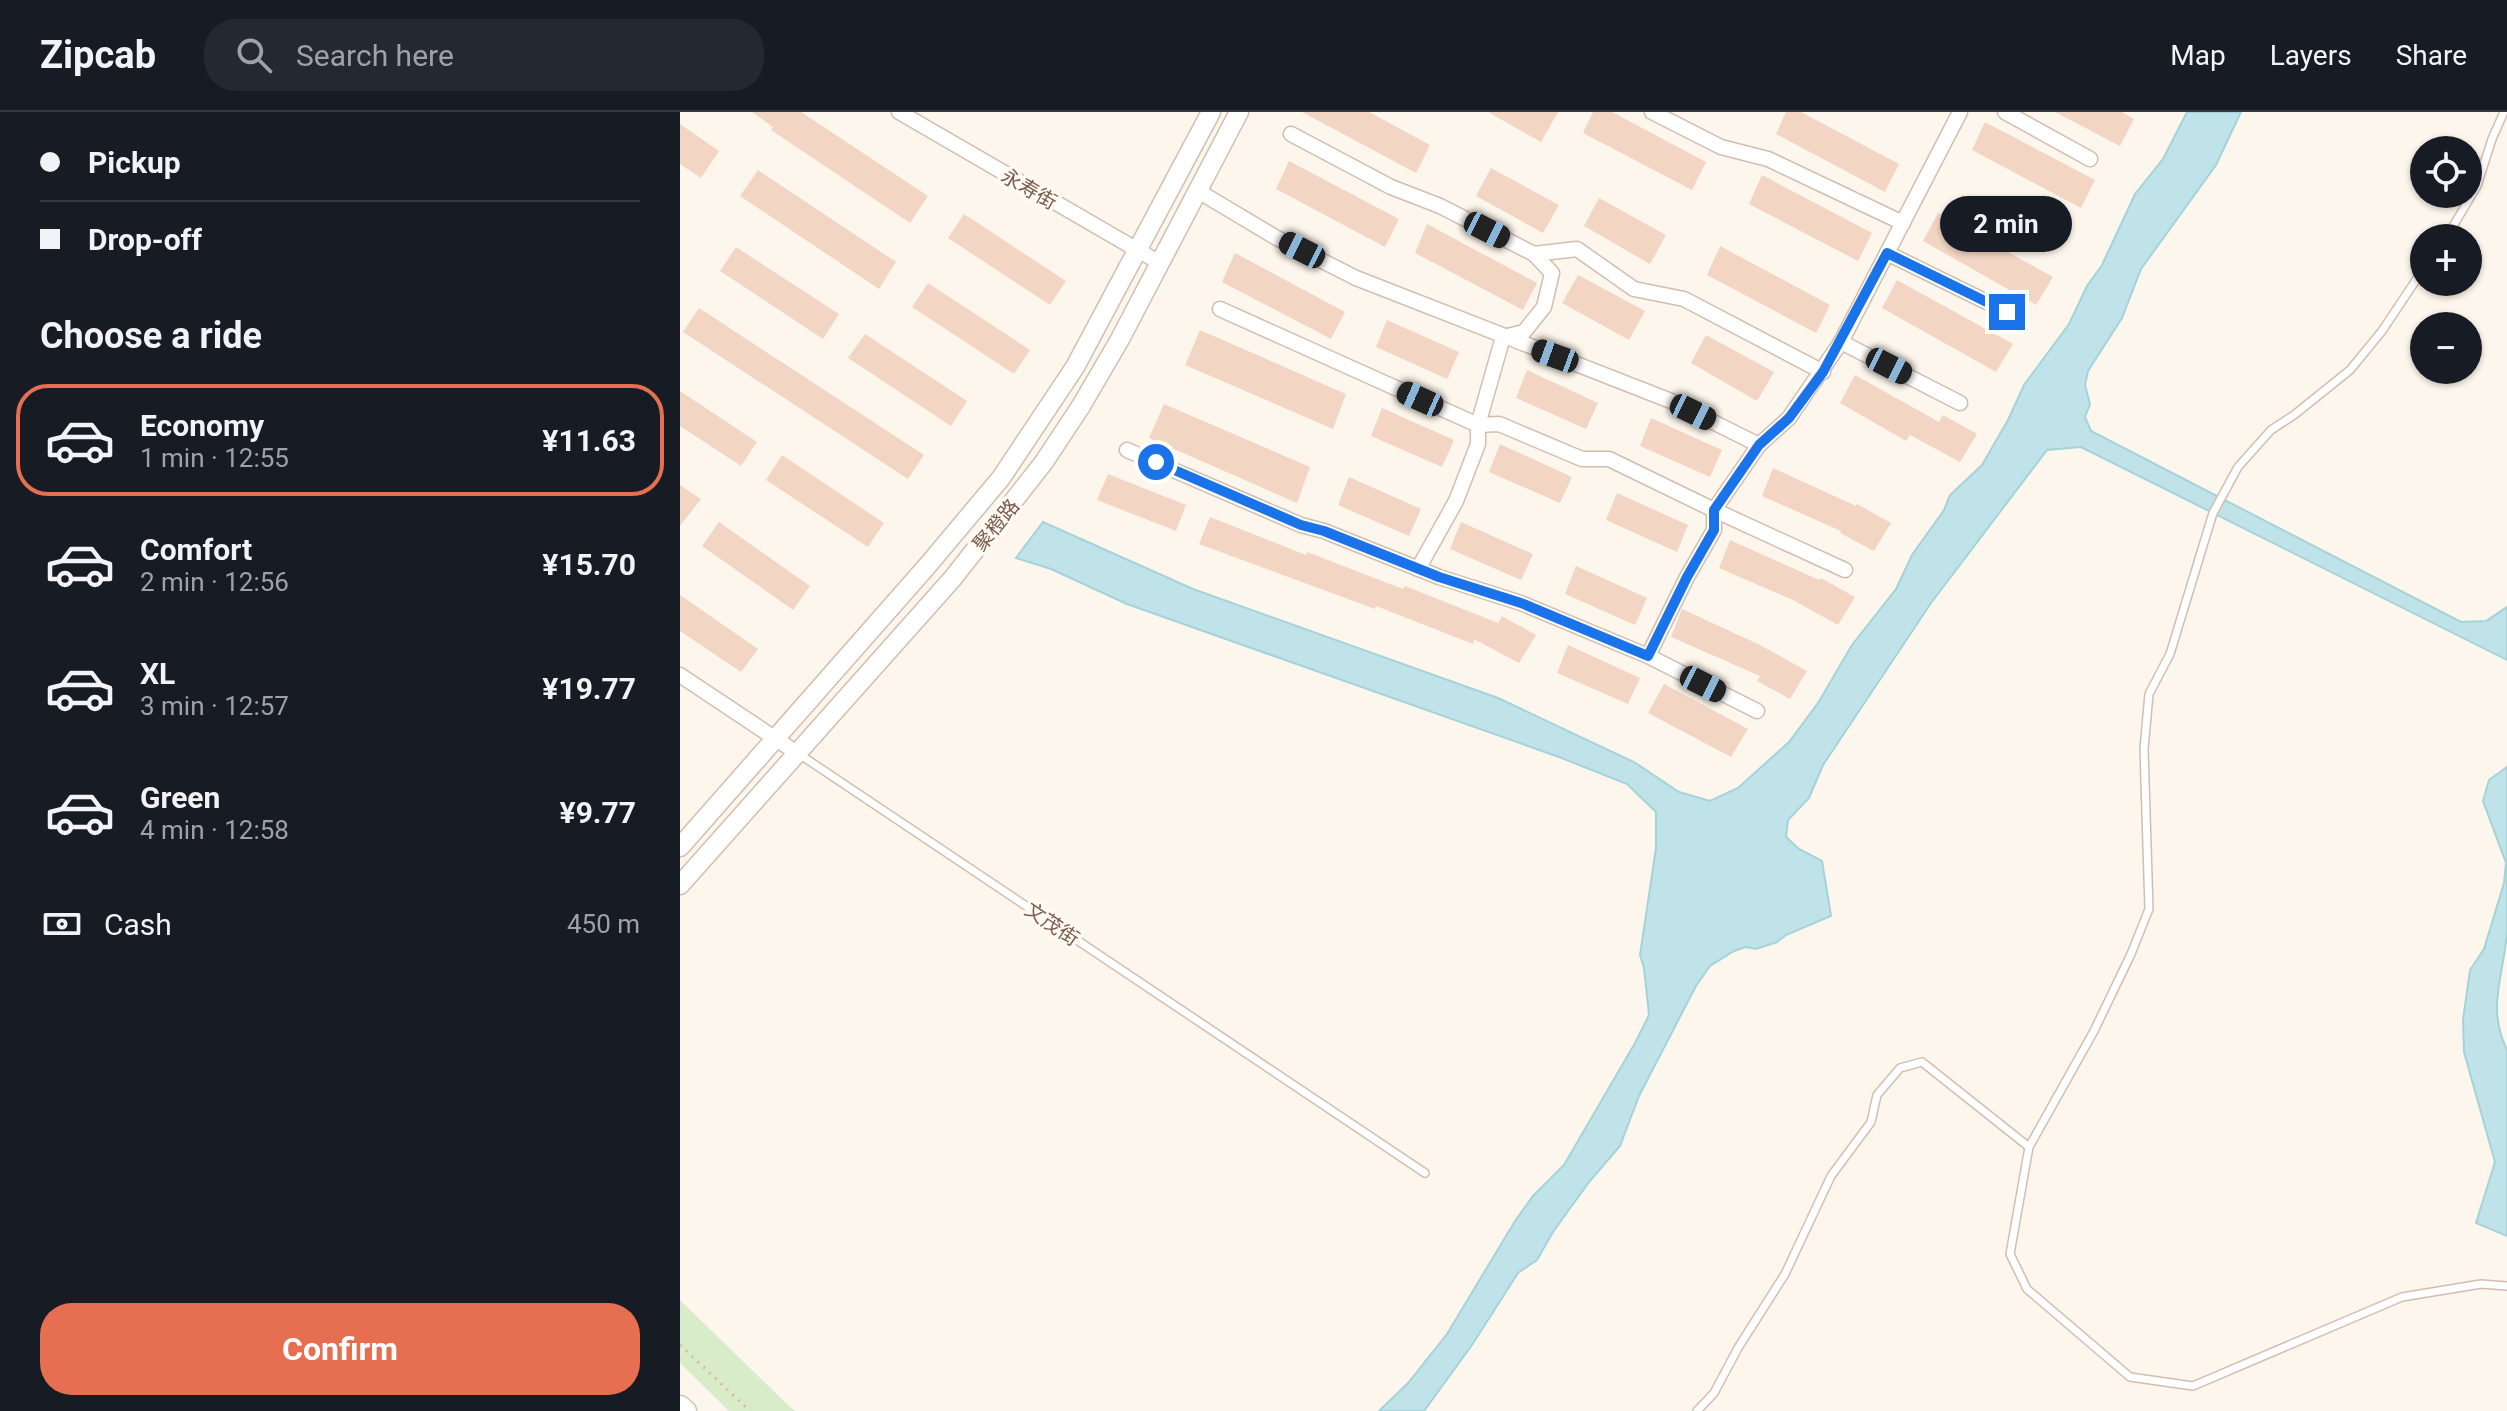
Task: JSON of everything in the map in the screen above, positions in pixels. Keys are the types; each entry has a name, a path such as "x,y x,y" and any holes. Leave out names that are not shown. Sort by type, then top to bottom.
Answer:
{"main road":[{"path":"680,1406 686,1411"}],"street":[{"name":"永寿街","path":"899,112 1160,263"},
{"name":"聚橙路","path":"680,847 1001,478 1060,393 1211,112"},
{"name":"聚橙路","path":"680,885 953,578 1044,462 1099,377 1239,112"},
{"path":"1652,112 1721,147 1768,159 1903,223"},
{"path":"1648,656 1714,530 1714,510 1759,445 1789,418 1823,372 1960,112"},
{"path":"2005,112 2090,159"},
{"path":"1291,134 1391,187 1440,206 1534,254 1552,273 1544,307 1524,332 1503,337"},
{"path":"1198,191 1275,237 1356,278 1671,401 1759,445"},
{"path":"1534,254 1564,253 1577,249 1634,289 1684,299 1823,372"},
{"path":"1887,253 2007,312"},
{"path":"1220,309 1478,425 1499,424 1582,459 1609,459 1845,570"},
{"path":"1418,569 1456,501 1478,444 1478,425 1503,337"},
{"path":"1841,342 1960,403"},
{"path":"1127,450 1301,525 1521,603 1648,656 1757,711"},
{"name":"文茂街","path":"680,675 797,753"}],"lane":[{"path":"2454,224 2477,186 2504,112"},
{"path":"2410,289 2382,331 2350,370 2271,430 2238,467 2213,513 2170,654 2149,694 2144,749 2149,909 2094,1031 2029,1147 2010,1254 2027,1289 2130,1377 2193,1386 2402,1297 2481,1284 2507,1286"},
{"name":"文茂街","path":"797,753 1425,1173"},
{"path":"1697,1411 1714,1393 1738,1348 1785,1274 1831,1176 1871,1122 1877,1095 1900,1068 1922,1062 2029,1147"}],"path":[{"path":"680,1345 750,1411"}],"green space":[{"path":"680,1300 795,1411 729,1411 680,1363"}],"water":[{"path":"2187,112 2241,112 2216,165 2141,269 2122,318 2088,371 2085,385 2090,404 2085,417 2091,431 2461,622 2486,621 2507,607 2507,660 2081,447 2047,450 1931,603 1823,765 1809,798 1788,820 1786,837 1799,849 1822,861 1831,916 1786,935 1777,942 1756,949 1746,947 1734,951 1710,966 1696,986 1639,1096 1620,1146 1589,1182 1537,1260 1518,1273 1472,1345 1424,1411 1379,1411 1408,1383 1447,1334 1515,1221 1533,1196 1564,1165 1649,1015 1640,955 1656,848 1656,812 1627,784 1559,757 1127,604 1051,569 1016,558 1043,522 1193,589 1498,698 1634,762 1679,792 1710,801 1738,788 1789,742 1818,703 1852,645 1896,589 1912,555 1944,510 1950,495 1982,465 2024,385 2069,324 2087,286 2102,265 2135,194 2163,159"},
{"path":"2507,767 2507,928 2497,1003 2501,1034 2507,1050 2507,1236 2476,1223 2495,1162 2464,1052 2463,1020 2470,970 2484,949 2504,883 2506,863 2483,801 2489,780"}],"building":[{"path":"752,112 801,112 928,196 910,223 771,130 773,127"},
{"path":"1302,112 1369,112 1430,145 1416,173"},
{"path":"1488,112 1558,112 1541,142"},
{"path":"1593,112 1612,112 1706,162 1692,190 1583,133"},
{"path":"1786,112 1801,112 1899,164 1885,192 1776,134"},
{"path":"2055,112 2122,112 2134,119 2120,146"},
{"path":"1985,122 2095,180 2081,208 1972,150"},
{"path":"680,124 719,151 701,178 680,164"},
{"path":"1289,161 1399,219 1385,247 1276,189"},
{"path":"1491,168 1559,205 1543,233 1476,196"},
{"path":"758,170 896,262 879,289 740,196"},
{"path":"1762,175 1872,233 1858,261 1749,204"},
{"path":"1599,198 1666,235 1650,264 1584,226"},
{"path":"1938,213 2053,277 2036,305 1923,241"},
{"path":"964,214 1066,281 1050,305 948,238"},
{"path":"1427,224 1537,283 1523,310 1415,253"},
{"path":"1720,246 1830,305 1816,333 1707,275"},
{"path":"736,247 839,314 823,339 720,271"},
{"path":"1235,253 1345,312 1331,339 1222,282"},
{"path":"1578,275 1645,311 1629,340 1562,303"},
{"path":"1897,280 2013,344 1996,372 1882,308"},
{"path":"928,283 1030,350 1014,374 912,307"},
{"path":"699,308 924,455 908,479 683,332"},
{"path":"1387,320 1459,352 1447,379 1376,347"},
{"path":"1200,330 1346,394 1333,429 1185,365"},
{"path":"865,334 967,401 951,426 848,358"},
{"path":"1706,335 1774,372 1757,401 1691,363"},
{"path":"1527,370 1598,403 1586,429 1516,398"},
{"path":"1855,375 1939,422 1943,415 1977,434 1960,462 1910,435 1906,441 1840,403"},
{"path":"680,391 757,442 741,466 680,426"},
{"path":"1164,404 1310,467 1297,503 1149,438"},
{"path":"1382,408 1454,440 1442,467 1371,436"},
{"path":"1651,418 1722,450 1710,477 1640,446"},
{"path":"1500,444 1572,477 1560,503 1489,472"},
{"path":"782,455 884,523 868,547 766,480"},
{"path":"1773,468 1857,504 1891,523 1874,551 1841,531 1762,496"},
{"path":"1108,474 1186,505 1176,531 1097,500"},
{"path":"1349,477 1421,509 1409,536 1338,505"},
{"path":"680,485 701,499 680,526"},
{"path":"1617,493 1688,525 1677,552 1606,520"},
{"path":"1210,517 1306,555 1307,552 1403,589 1405,586 1498,623 1502,616 1536,635 1519,663 1474,639 1473,644 1376,606 1375,609 1199,544"},
{"path":"719,522 810,586 793,610 702,546"},
{"path":"1461,522 1533,554 1521,580 1450,549"},
{"path":"1730,540 1819,580 1821,578 1855,597 1838,625 1793,600 1719,568"},
{"path":"1576,566 1647,598 1635,625 1565,594"},
{"path":"680,595 758,649 741,672 680,631"},
{"path":"1682,609 1758,644 1807,671 1790,699 1757,681 1760,676 1671,637"},
{"path":"1568,645 1640,678 1628,704 1557,673"},
{"path":"1664,684 1748,729 1731,757 1648,713"}],"route":[{"path":"1156,462 1301,525 1324,531 1439,577 1521,603 1648,656 1714,530 1714,510 1759,445 1789,418 1823,372 1887,253 2007,312"}]}
